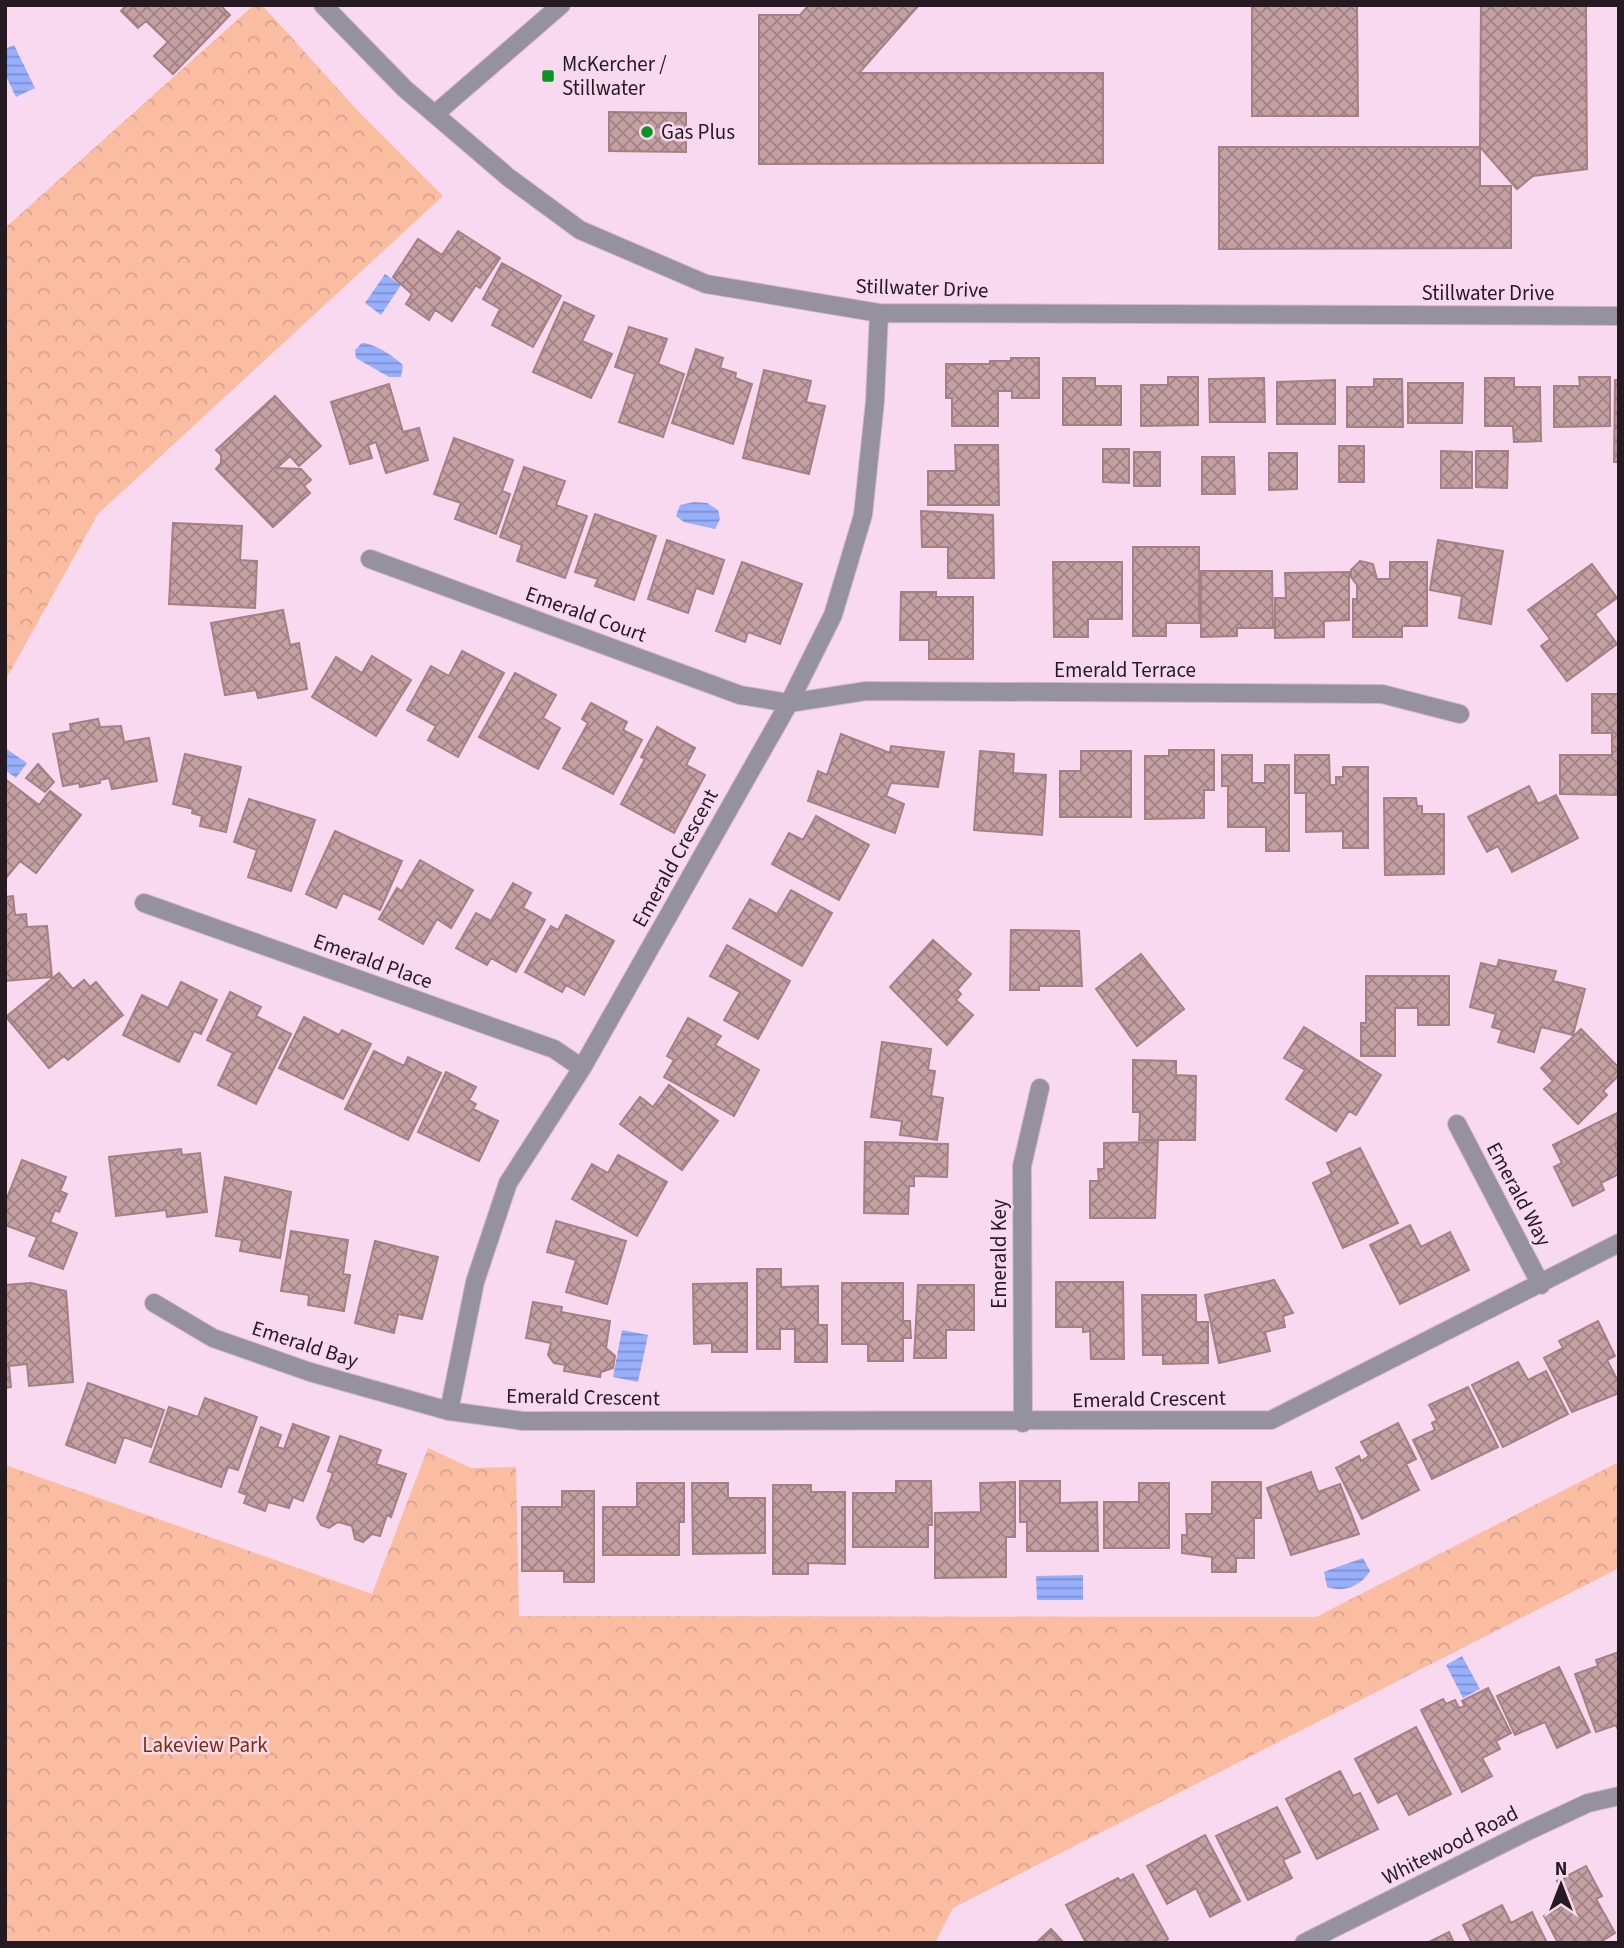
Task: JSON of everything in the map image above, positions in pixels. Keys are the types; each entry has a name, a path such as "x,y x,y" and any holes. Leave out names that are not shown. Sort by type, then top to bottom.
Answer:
{"street":[{"name":"Stillwater Drive","path":"323,5 405,89 508,177 580,230 706,284 879,313 1619,316"},
{"path":"435,114 561,5"},
{"name":"Emerald Crescent","path":"879,313 875,401 863,515 833,615 789,703 582,1068 508,1183 475,1282 449,1410 523,1421 1023,1423 1271,1420 1619,1243"},
{"name":"Emerald Court","path":"370,559 740,695 789,703"},
{"name":"Emerald Terrace","path":"789,703 866,691 1382,694 1460,714"},
{"name":"Emerald Place","path":"144,903 554,1049 582,1068"},
{"name":"Emerald Key","path":"1023,1423 1022,1166 1040,1088"},
{"name":"Emerald Way","path":"1457,1124 1541,1284"},
{"name":"Emerald Bay","path":"154,1303 213,1338 310,1372 449,1410"},
{"name":"Whitewood Road","path":"1304,1943 1540,1825 1588,1803 1619,1796"}],"green space":[{"path":"254,5 262,5 359,112 443,196 98,514 5,681 5,228"},
{"name":"Lakeview Park","path":"428,1448 471,1468 516,1467 519,1616 1316,1617 1619,1462 1619,1568 953,1908 935,1943 5,1943 5,1465 372,1594"}],"water":[{"path":"14,45 35,88 16,97 5,74 5,49"},
{"path":"385,274 401,285 381,315 365,303"},
{"path":"362,343 378,348 403,365 401,377 389,377 356,358 355,350"},
{"path":"707,503 718,510 720,519 715,529 684,522 676,516 680,505"},
{"path":"5,748 27,763 16,778 5,770"},
{"path":"622,1330 648,1335 638,1382 613,1377"},
{"path":"1363,1558 1370,1571 1362,1581 1346,1589 1327,1587 1324,1572"},
{"path":"1083,1575 1083,1600 1037,1600 1036,1576"},
{"path":"1462,1656 1480,1689 1463,1698 1446,1665"}],"building":[{"path":"127,5 220,5 230,15 173,74 154,56 168,42 146,21 138,28 121,11"},
{"path":"809,5 919,5 859,73 1103,73 1103,163 759,164 759,15 800,15"},
{"path":"1252,5 1357,5 1358,116 1252,116"},
{"path":"1481,5 1586,5 1587,169 1533,176 1517,189 1480,147"},
{"name":"Gas Plus","path":"609,112 686,113 686,152 609,151"},
{"path":"1219,147 1480,147 1480,186 1511,186 1511,248 1219,249"},
{"path":"458,231 500,258 480,288 476,285 452,321 435,310 429,320 406,304 412,294 393,277 418,239 442,255"},
{"path":"502,263 561,296 533,347 492,325 500,309 483,299"},
{"path":"564,302 594,316 582,341 612,354 591,398 533,372"},
{"path":"629,327 667,339 658,364 684,374 663,437 619,422 635,374 615,367"},
{"path":"696,349 723,358 720,368 736,373 735,378 752,384 733,444 672,423"},
{"path":"1011,358 1039,358 1039,398 1012,398 1012,391 998,391 998,426 952,426 952,398 946,398 946,364 990,364 990,361 1011,361"},
{"path":"764,370 811,381 806,402 825,406 809,474 743,458"},
{"path":"1168,377 1198,377 1198,425 1141,426 1141,385 1168,385"},
{"path":"1579,377 1610,377 1610,426 1554,427 1554,386 1580,386"},
{"path":"1063,378 1095,378 1095,386 1121,386 1121,425 1063,425"},
{"path":"1264,378 1265,422 1210,422 1209,379"},
{"path":"1485,378 1514,378 1514,387 1540,387 1541,441 1514,442 1513,426 1485,426"},
{"path":"1374,379 1402,379 1403,427 1347,427 1347,387 1374,387"},
{"path":"1335,380 1335,424 1277,424 1277,382"},
{"path":"1615,380 1619,380 1619,462 1614,462"},
{"path":"1408,383 1463,383 1462,423 1408,423"},
{"path":"389,384 403,432 419,428 428,460 386,473 376,442 368,445 372,458 350,464 331,402"},
{"path":"275,396 321,446 299,466 290,456 277,468 301,469 311,480 304,486 310,493 273,527 216,469 221,463 221,455 216,450"},
{"path":"454,438 513,460 502,491 510,494 496,534 455,519 461,503 434,494"},
{"path":"955,445 998,445 999,505 928,505 928,471 956,471"},
{"path":"1339,446 1364,446 1364,482 1339,482"},
{"path":"1103,449 1129,449 1129,483 1103,482"},
{"path":"1441,451 1472,452 1472,488 1441,488"},
{"path":"1476,451 1508,451 1507,488 1476,487"},
{"path":"1134,452 1160,452 1160,486 1134,486"},
{"path":"1269,453 1297,453 1297,489 1269,490"},
{"path":"1202,457 1234,457 1235,494 1202,494"},
{"path":"524,467 565,481 556,505 587,516 565,578 517,561 522,545 500,537"},
{"path":"921,511 993,515 994,578 948,578 948,547 922,547"},
{"path":"595,514 656,536 634,600 595,586 598,579 575,572"},
{"path":"173,523 242,526 240,560 257,561 255,608 169,604"},
{"path":"667,540 724,560 713,594 696,588 688,613 648,599"},
{"path":"1438,540 1503,551 1491,624 1459,618 1462,596 1430,590"},
{"path":"1133,547 1199,547 1199,623 1166,623 1166,636 1133,636"},
{"path":"1360,561 1373,564 1377,579 1390,579 1390,562 1427,562 1427,626 1402,626 1402,637 1353,637 1353,599 1357,599 1357,585 1351,577 1351,570"},
{"path":"742,562 802,584 780,644 748,632 745,642 716,631"},
{"path":"1053,562 1122,562 1122,619 1088,619 1088,637 1054,637"},
{"path":"1592,564 1617,598 1595,614 1617,644 1567,681 1541,646 1550,639 1528,610"},
{"path":"1201,571 1272,571 1273,628 1237,628 1237,636 1201,637"},
{"path":"1349,572 1349,620 1324,621 1324,637 1275,638 1275,598 1286,598 1285,573"},
{"path":"901,592 936,592 936,597 973,597 973,659 929,659 929,640 900,640"},
{"path":"283,610 290,645 299,643 307,689 258,698 256,690 225,695 211,623"},
{"path":"462,651 504,673 458,757 428,740 436,726 407,710 431,666 449,676"},
{"path":"372,656 411,680 376,736 312,697 336,657 362,673"},
{"path":"515,673 556,695 543,718 560,728 538,769 479,737"},
{"path":"1592,694 1619,694 1619,795 1560,794 1560,755 1612,755 1612,733 1592,733"},
{"path":"591,703 627,722 623,730 642,740 613,794 563,768 588,723 582,719"},
{"path":"98,719 100,727 121,726 124,742 149,738 157,781 112,789 109,778 100,780 100,783 80,787 79,783 63,786 53,734 71,731 70,724"},
{"path":"657,727 695,748 686,765 705,775 674,833 621,804 645,759 641,757"},
{"path":"841,734 890,753 891,746 944,752 938,787 891,783 886,796 904,804 895,833 808,801 818,771 827,775"},
{"path":"1169,750 1214,750 1214,790 1204,790 1204,818 1145,819 1145,756 1169,756"},
{"path":"980,751 1014,754 1013,773 1046,775 1042,835 974,830"},
{"path":"1081,751 1131,751 1131,817 1060,817 1060,771 1081,771"},
{"path":"185,754 241,767 226,832 200,826 202,816 192,813 193,809 173,804"},
{"path":"1222,755 1252,755 1252,783 1265,783 1265,765 1289,765 1289,851 1266,851 1266,827 1228,827 1228,786 1222,786"},
{"path":"1295,755 1329,755 1330,785 1336,785 1336,777 1343,777 1343,767 1368,767 1368,848 1343,848 1343,831 1306,832 1306,793 1295,793"},
{"path":"38,764 54,782 45,792 26,778"},
{"path":"5,779 39,805 50,791 81,815 36,873 20,861 6,878"},
{"path":"1529,786 1538,804 1556,795 1578,838 1512,872 1498,846 1487,852 1468,817"},
{"path":"1384,798 1416,798 1417,806 1422,806 1422,814 1444,814 1444,874 1385,875"},
{"path":"249,799 315,820 291,891 248,877 257,850 234,842"},
{"path":"816,816 869,845 839,900 772,864 789,833 803,840"},
{"path":"335,831 402,861 380,910 343,893 336,908 306,894"},
{"path":"420,860 473,890 451,928 437,919 423,944 379,919 397,888 402,891"},
{"path":"513,883 531,893 523,908 545,920 516,972 491,958 487,965 456,948 476,913 491,921"},
{"path":"791,890 832,913 802,966 733,928 750,899 777,914"},
{"path":"13,896 15,915 26,914 27,927 47,926 52,977 5,981 5,897"},
{"path":"566,915 614,941 584,995 566,985 562,992 525,972 551,926 558,930"},
{"path":"1011,930 1079,931 1082,986 1039,986 1039,990 1010,990"},
{"path":"933,940 971,974 957,990 961,994 956,1000 973,1015 947,1045 890,987"},
{"path":"727,945 790,981 758,1039 724,1020 740,992 710,976"},
{"path":"1141,954 1184,1009 1137,1046 1096,989"},
{"path":"1499,960 1556,971 1553,981 1585,989 1573,1035 1541,1027 1534,1052 1498,1042 1502,1030 1492,1027 1496,1014 1470,1007 1481,963 1497,967"},
{"path":"59,973 73,989 84,980 90,987 96,982 123,1015 68,1060 64,1056 49,1068 6,1017"},
{"path":"1366,976 1449,976 1449,1025 1418,1025 1418,1008 1395,1008 1395,1056 1361,1056 1361,1023 1366,1023"},
{"path":"181,982 217,1000 201,1034 194,1031 179,1062 123,1035 142,995 168,1008"},
{"path":"230,992 261,1007 256,1016 291,1034 256,1104 218,1085 233,1053 207,1040"},
{"path":"304,1017 339,1035 342,1030 371,1044 343,1099 279,1068"},
{"path":"688,1018 721,1036 715,1045 759,1070 734,1116 664,1077 674,1060 667,1056"},
{"path":"1304,1027 1381,1075 1356,1115 1349,1111 1336,1131 1286,1099 1305,1070 1284,1058"},
{"path":"1581,1029 1619,1068 1619,1075 1603,1091 1607,1095 1578,1124 1544,1089 1553,1081 1541,1068"},
{"path":"882,1042 931,1049 928,1070 935,1071 931,1096 943,1098 937,1140 900,1135 902,1121 871,1117"},
{"path":"374,1051 404,1066 408,1057 441,1073 408,1140 345,1109"},
{"path":"1133,1060 1176,1061 1176,1075 1196,1076 1195,1140 1139,1140 1140,1112 1133,1112"},
{"path":"446,1072 476,1087 469,1100 476,1104 473,1109 498,1121 479,1161 418,1132"},
{"path":"669,1085 718,1121 682,1170 620,1124 640,1097 653,1107"},
{"path":"1617,1113 1619,1143 1615,1145 1619,1153 1619,1174 1601,1183 1604,1190 1573,1206 1554,1167 1562,1163 1553,1145"},
{"path":"865,1142 948,1144 947,1177 914,1176 914,1186 909,1186 908,1214 864,1213"},
{"path":"1158,1142 1155,1218 1090,1218 1090,1181 1099,1181 1098,1169 1104,1169 1104,1143"},
{"path":"1360,1148 1398,1223 1343,1248 1313,1183 1332,1174 1327,1163"},
{"path":"181,1149 182,1155 200,1153 207,1212 167,1217 166,1210 116,1216 109,1157"},
{"path":"618,1155 667,1182 637,1236 572,1199 592,1164 608,1173"},
{"path":"22,1160 66,1177 60,1191 67,1194 59,1212 55,1210 50,1222 77,1233 63,1269 29,1256 37,1237 5,1225 5,1203"},
{"path":"225,1177 291,1192 280,1258 240,1251 242,1240 216,1236"},
{"path":"556,1221 626,1241 607,1304 566,1292 576,1260 547,1252"},
{"path":"1410,1225 1421,1247 1450,1232 1469,1270 1400,1304 1370,1245"},
{"path":"291,1231 348,1240 343,1274 350,1275 344,1311 308,1305 309,1295 281,1291"},
{"path":"375,1241 438,1257 422,1319 398,1314 394,1333 355,1323"},
{"path":"757,1269 781,1269 781,1287 818,1286 818,1325 827,1325 827,1362 795,1362 795,1329 780,1329 780,1349 757,1349"},
{"path":"1274,1280 1293,1313 1283,1316 1285,1327 1265,1332 1270,1351 1219,1363 1205,1295"},
{"path":"1056,1282 1123,1282 1124,1359 1091,1359 1090,1331 1083,1332 1083,1327 1056,1327"},
{"path":"31,1283 66,1291 73,1382 29,1386 27,1364 9,1366 11,1387 5,1388 5,1285"},
{"path":"747,1283 747,1352 712,1352 712,1343 694,1344 693,1284"},
{"path":"842,1283 903,1283 903,1321 910,1321 911,1338 903,1338 903,1361 868,1361 868,1344 842,1344"},
{"path":"918,1285 974,1285 974,1330 946,1330 946,1358 914,1358"},
{"path":"1142,1295 1196,1295 1196,1322 1208,1322 1208,1363 1163,1364 1163,1355 1143,1355"},
{"path":"533,1302 562,1307 561,1312 610,1321 606,1348 615,1356 613,1368 601,1372 600,1377 564,1371 565,1365 554,1363 548,1355 551,1343 526,1338"},
{"path":"1598,1321 1615,1356 1607,1360 1619,1383 1619,1393 1572,1412 1544,1358 1563,1348 1559,1341"},
{"path":"1518,1362 1528,1380 1546,1371 1568,1414 1503,1447 1472,1385"},
{"path":"88,1383 164,1410 151,1447 124,1437 115,1463 66,1445"},
{"path":"1468,1387 1498,1447 1432,1479 1413,1440 1435,1430 1432,1423 1437,1420 1429,1405"},
{"path":"205,1398 257,1417 238,1470 228,1467 221,1487 150,1462 169,1407 198,1417"},
{"path":"1398,1423 1416,1459 1406,1464 1419,1490 1362,1519 1336,1468 1359,1456 1361,1461 1369,1456 1361,1442"},
{"path":"293,1424 329,1437 303,1501 293,1497 289,1508 268,1502 265,1511 244,1503 247,1495 239,1492 261,1427 281,1435 277,1447 284,1449"},
{"path":"340,1436 381,1450 376,1464 406,1474 391,1517 387,1515 380,1536 372,1534 363,1542 355,1539 352,1526 338,1522 329,1528 321,1525 317,1518 333,1473 328,1471"},
{"path":"1311,1472 1318,1492 1340,1484 1359,1534 1291,1555 1267,1488"},
{"path":"896,1481 931,1481 932,1525 928,1525 928,1547 853,1547 853,1493 896,1493"},
{"path":"1020,1481 1060,1481 1060,1503 1097,1502 1098,1551 1027,1551 1027,1522 1020,1522"},
{"path":"1015,1482 1015,1537 1006,1537 1006,1577 935,1578 935,1513 981,1512 980,1483"},
{"path":"1212,1482 1261,1482 1261,1518 1254,1518 1254,1558 1236,1558 1236,1572 1212,1572 1212,1557 1182,1553 1182,1535 1187,1535 1186,1514 1212,1514"},
{"path":"637,1483 684,1483 684,1522 679,1522 679,1555 603,1555 603,1507 637,1507"},
{"path":"692,1483 728,1483 728,1498 765,1498 765,1553 693,1554"},
{"path":"1139,1483 1169,1483 1169,1548 1104,1548 1104,1502 1139,1502"},
{"path":"773,1485 811,1485 811,1492 845,1492 845,1564 808,1563 808,1574 773,1574"},
{"path":"562,1491 594,1491 594,1582 564,1582 564,1571 522,1571 522,1507 562,1507"},
{"path":"1619,1652 1619,1732 1616,1725 1596,1732 1575,1674 1598,1666 1596,1660"},
{"path":"1559,1667 1590,1732 1557,1748 1545,1722 1515,1735 1497,1696"},
{"path":"1488,1688 1511,1733 1496,1741 1500,1749 1482,1758 1492,1776 1462,1792 1421,1710 1443,1699 1446,1704 1455,1700 1459,1708 1465,1706 1462,1701"},
{"path":"1416,1727 1451,1794 1409,1815 1397,1793 1378,1803 1355,1759"},
{"path":"1340,1771 1353,1796 1360,1793 1378,1829 1317,1859 1286,1799"},
{"path":"1277,1807 1300,1852 1283,1860 1292,1878 1248,1900 1216,1836"},
{"path":"1205,1835 1240,1901 1210,1917 1196,1888 1167,1904 1147,1866"},
{"path":"1586,1866 1602,1896 1596,1899 1615,1933 1599,1943 1558,1943 1544,1916 1568,1903 1557,1881"},
{"path":"1133,1874 1168,1939 1162,1943 1086,1943 1066,1905 1118,1878 1120,1881"},
{"path":"1502,1905 1511,1923 1532,1912 1547,1943 1472,1943 1463,1925"},
{"path":"1051,1929 1064,1943 1036,1943"},
{"path":"1449,1932 1454,1943 1427,1943"}],"place":[{"name":"McKercher / Stillwater","path":"548,76"},
{"name":"Gas Plus","path":"647,132"}]}
